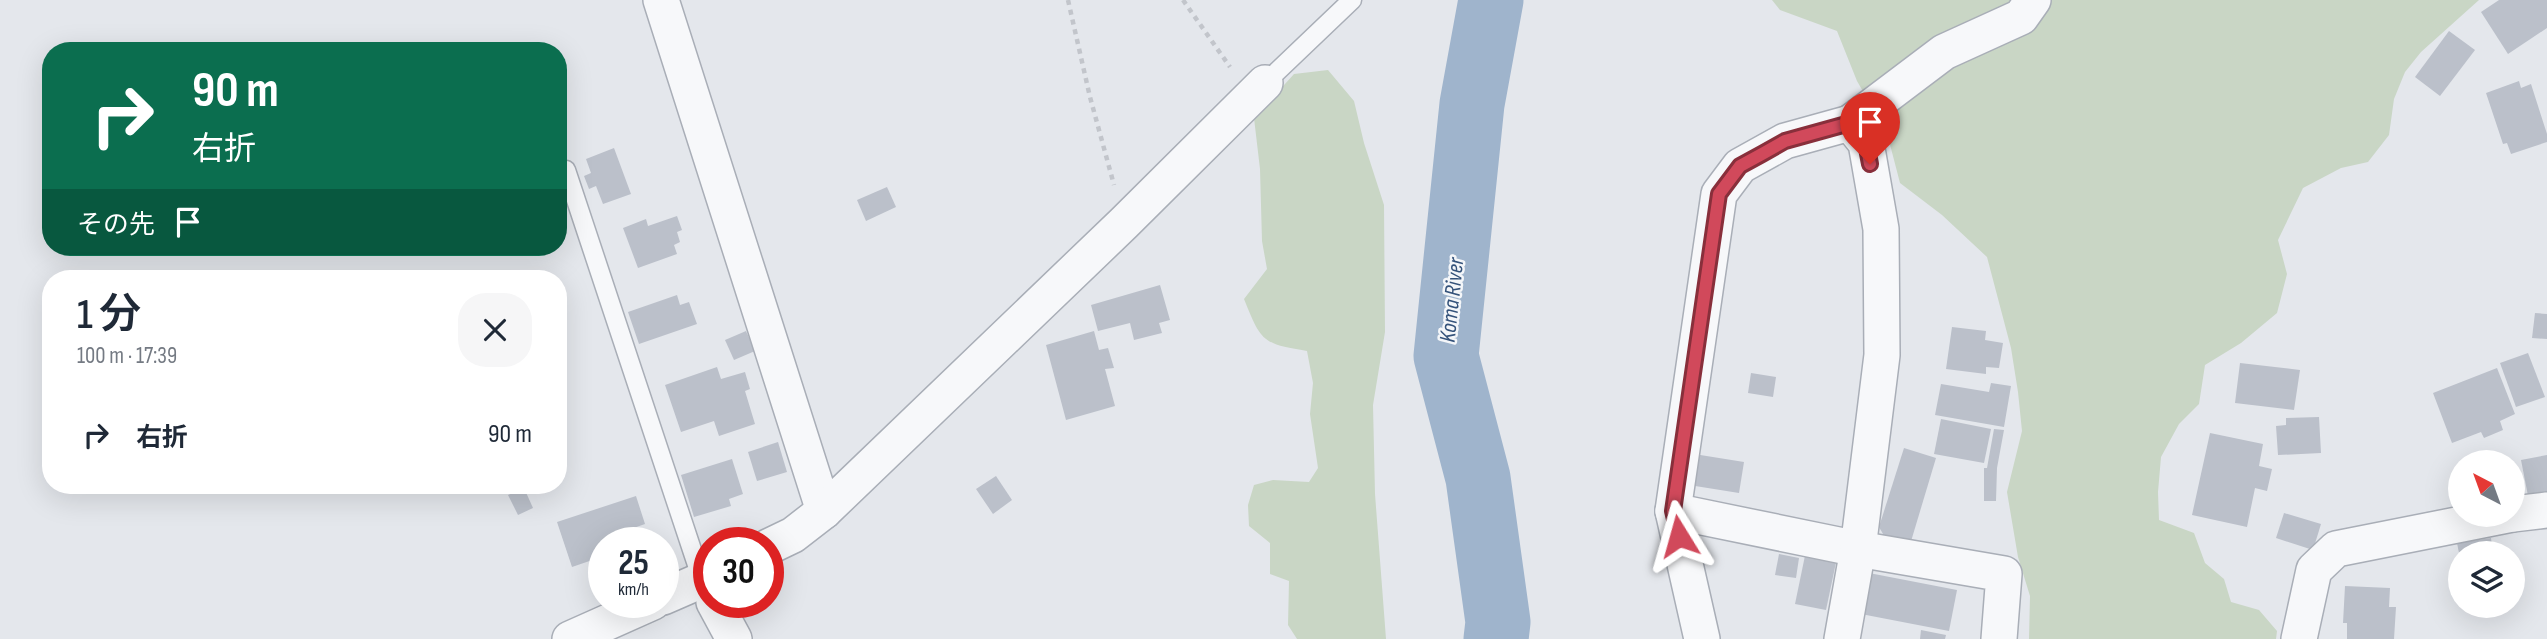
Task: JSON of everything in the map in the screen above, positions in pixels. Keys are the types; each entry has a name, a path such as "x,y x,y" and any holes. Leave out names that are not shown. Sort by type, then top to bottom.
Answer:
{"street":[{"path":"661,0 824,511"},
{"path":"1702,639 1673,511 1719,194 1740,166 1785,141 1850,123 1944,52 2021,18 2033,0"},
{"path":"784,539 824,511 1124,223 1258,90"},
{"path":"1842,639 1858,548 1882,355 1881,229 1866,143 1850,123"},
{"path":"2525,513 2547,510"},
{"path":"1673,511 2004,574 1999,639"},
{"path":"2299,639 2314,570 2336,549 2448,527"},
{"path":"570,639 617,618"},
{"path":"723,618 734,639"}],"lane":[{"path":"1258,90 1352,0"},
{"path":"567,173 693,544"}],"path":[{"path":"1068,0 1090,97 1124,223"},
{"path":"1183,0 1258,90"}],"green space":[{"path":"1772,0 2479,0 2421,52 2405,72 2394,99 2389,135 2368,162 2341,168 2303,188 2278,240 2287,274 2277,313 2241,343 2205,365 2199,404 2179,424 2161,457 2159,520 2194,533 2205,563 2224,579 2231,602 2259,610 2277,631 2276,639 2029,639 2030,596 2018,557 2007,492 2022,431 2018,392 2011,348 1987,257 1942,215 1900,183 1887,133 1857,81 1837,31 1780,10"},
{"path":"1328,70 1354,101 1384,205 1385,332 1373,405 1375,494 1386,639 1297,639 1288,625 1289,581 1270,574 1270,543 1249,526 1248,505 1254,485 1273,480 1309,482 1318,468 1310,414 1313,383 1307,351 1281,346 1265,338 1255,324 1244,299 1267,269 1262,241 1260,169 1254,118 1294,74"}],"building":[{"path":"2499,0 2547,0 2547,28 2508,54 2481,12"},
{"path":"2449,31 2475,50 2440,96 2415,77"},
{"path":"2519,81 2521,88 2531,84 2547,134 2547,142 2511,154 2507,143 2503,144 2486,93"},
{"path":"614,148 631,194 603,204 596,186 589,189 584,176 591,173 586,159"},
{"path":"887,187 896,207 866,221 857,200"},
{"path":"677,216 682,230 677,232 680,242 674,245 677,254 638,268 623,228 646,219 648,226"},
{"path":"1160,285 1170,320 1159,323 1162,333 1134,340 1130,323 1098,331 1091,305"},
{"path":"677,295 680,305 689,302 697,324 639,344 628,312"},
{"path":"2535,313 2547,314 2547,339 2532,338"},
{"path":"1952,327 1986,331 1985,340 2003,343 1999,368 1986,367 1986,374 1946,369"},
{"path":"746,331 755,351 734,360 725,340"},
{"path":"1094,331 1099,350 1108,348 1114,368 1105,369 1115,406 1066,420 1046,345"},
{"path":"2528,353 2545,397 2516,407 2500,363"},
{"path":"2240,363 2300,370 2294,410 2235,403"},
{"path":"717,367 721,379 745,372 750,389 745,391 755,424 719,436 714,421 681,432 665,385"},
{"path":"2497,368 2515,414 2500,421 2503,430 2484,438 2481,432 2452,443 2433,393"},
{"path":"1751,373 1776,377 1773,397 1748,393"},
{"path":"1991,383 2011,386 2004,427 1935,415 1941,384 1989,392"},
{"path":"2319,417 2321,453 2278,455 2276,426 2286,425 2286,418"},
{"path":"1941,419 1991,429 1984,463 1934,454"},
{"path":"1994,429 2004,430 1997,468 1996,501 1984,501 1984,468 1987,468"},
{"path":"2210,433 2263,444 2259,466 2272,469 2267,491 2255,488 2247,527 2192,515"},
{"path":"778,442 787,472 757,481 748,452"},
{"path":"1904,448 1936,458 1909,548 1887,541 1879,527"},
{"path":"1694,454 1744,462 1739,493 1689,485"},
{"path":"2547,455 2547,502 2530,506 2525,480 2525,459"},
{"path":"732,459 743,494 729,499 731,506 694,517 681,475"},
{"path":"996,476 1012,500 993,514 976,489"},
{"path":"527,494 533,508 518,515 508,495"},
{"path":"636,496 645,524 636,527 588,527 588,562 572,567 557,522"},
{"path":"2284,513 2321,524 2313,550 2276,538"},
{"path":"2491,538 2491,541 2471,541"},
{"path":"1807,546 1838,553 1826,610 1795,604"},
{"path":"1779,554 1799,558 1796,578 1775,575"},
{"path":"1869,573 1957,590 1949,631 1861,614"},
{"path":"2345,586 2390,588 2389,607 2396,607 2394,639 2347,639 2347,623 2343,623"},
{"path":"1921,630 1946,635 1945,639 1920,639"}],"waterway":[{"name":"Koma River","path":"1491,0 1472,104 1446,356 1478,478 1498,622 1496,639"}],"route":[{"path":"1679,536 1673,511 1719,194 1740,166 1785,141 1850,123 1866,143 1870,164"}]}
